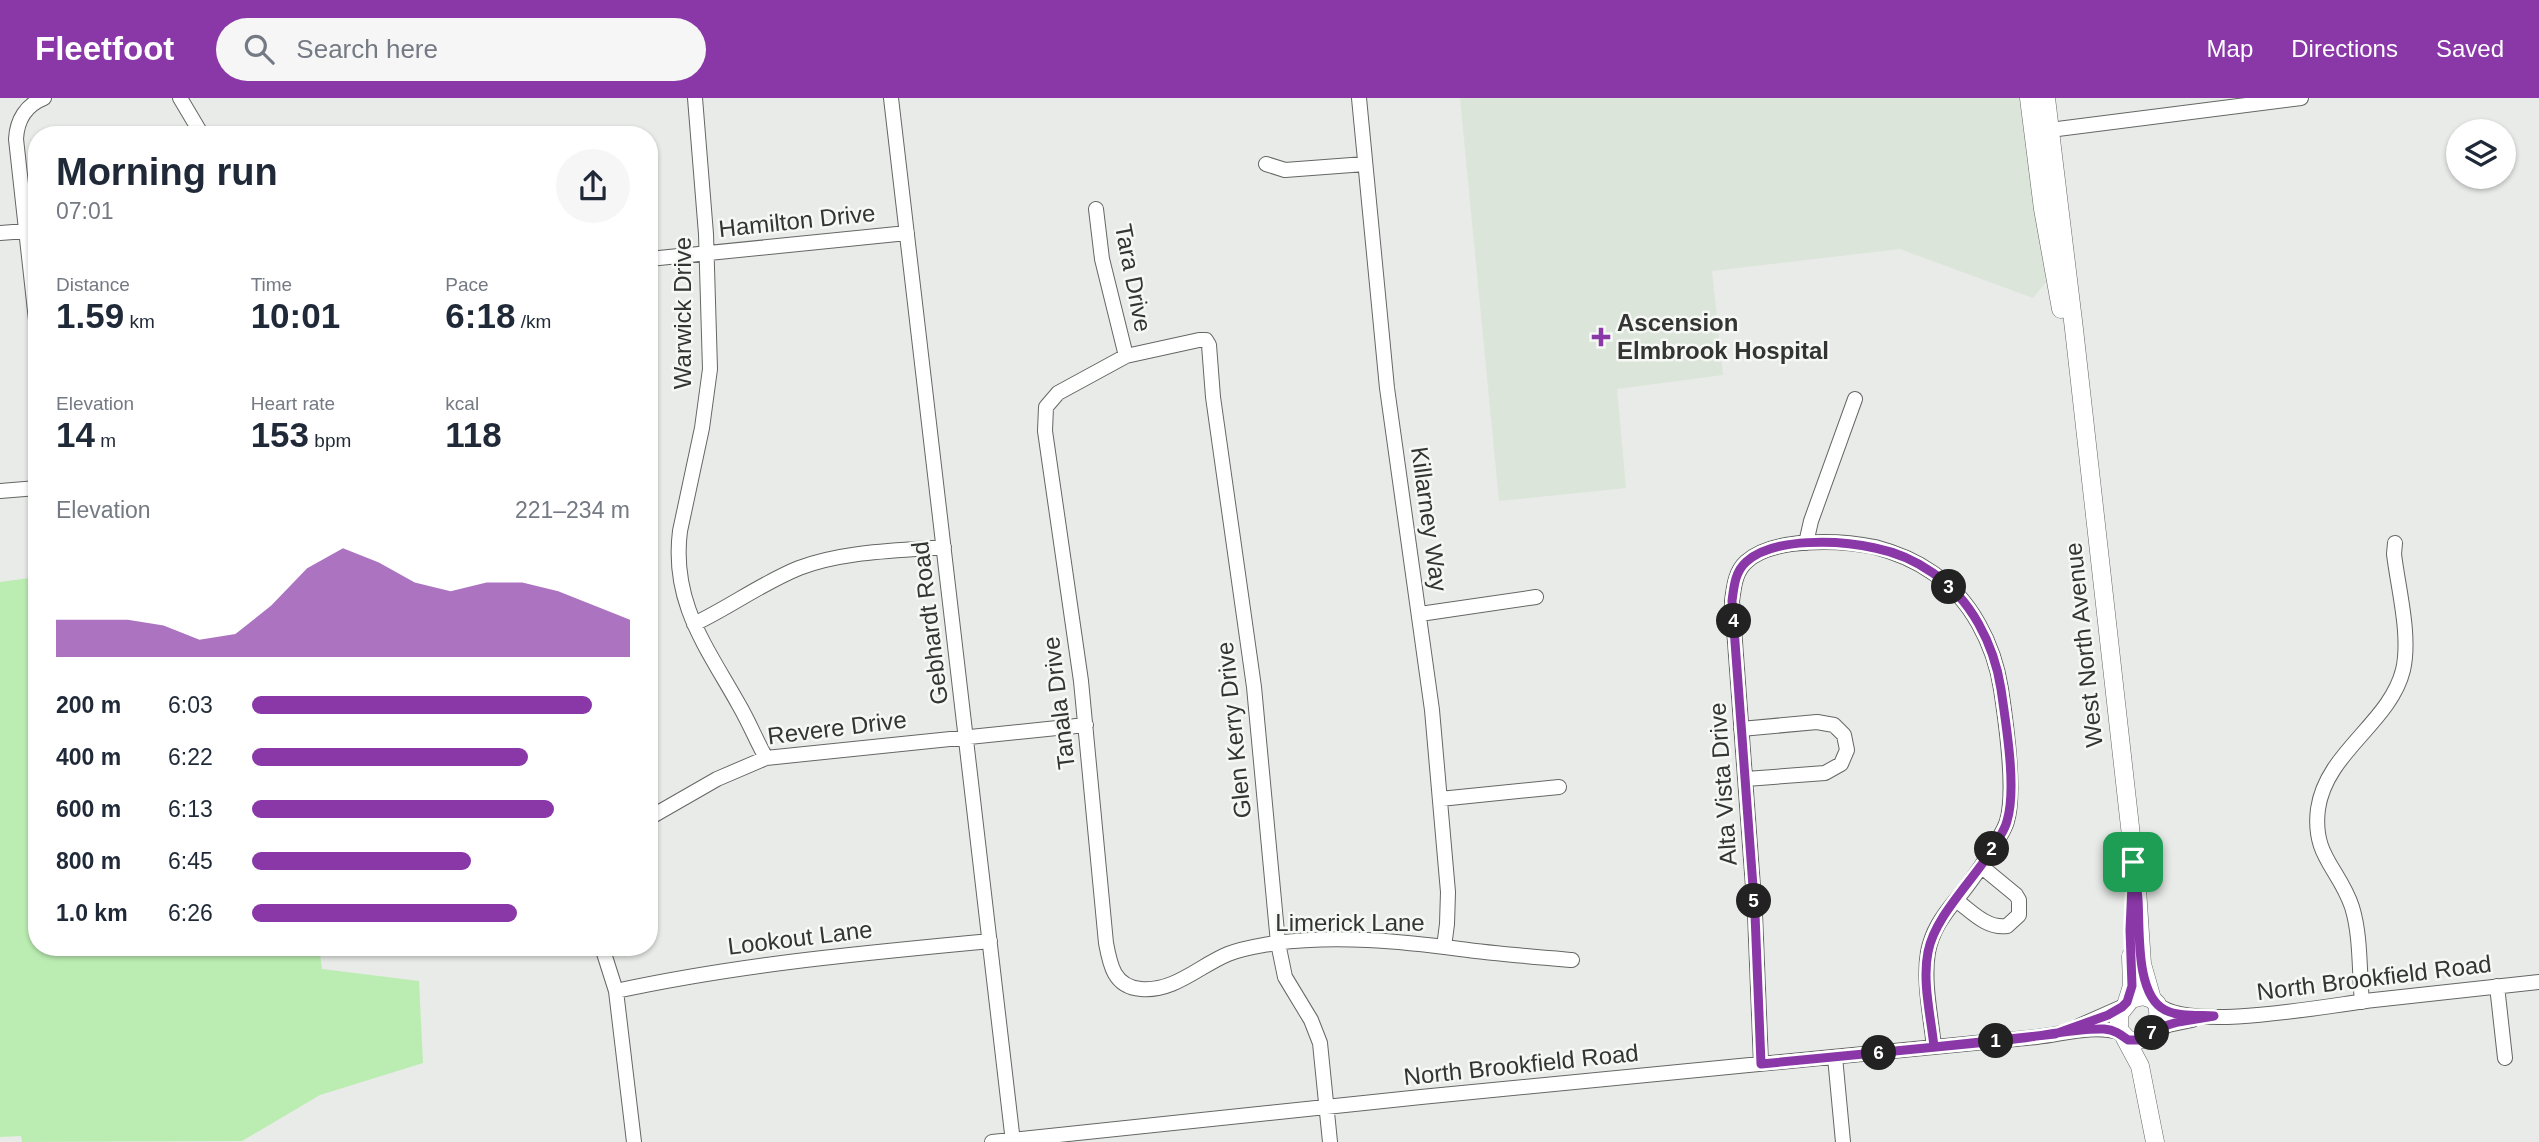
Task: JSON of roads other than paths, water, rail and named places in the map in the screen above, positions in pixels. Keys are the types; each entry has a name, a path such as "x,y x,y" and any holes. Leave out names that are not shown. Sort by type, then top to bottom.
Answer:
{"main road":[{"name":"West North Avenue","path":"2029,98 2042,131"},
{"name":"West North Avenue","path":"2046,98 2042,131 2043,209 2073,383 2084,424 2138,898 2142,964 2155,1002"},
{"name":"West North Avenue","path":"2125,1005 2132,978 2130,930 2133,862"},
{"path":"2137,997 2155,1002 2159,1017 2151,1034 2148,1058 2158,1115 2158,1142 2143,1077 2136,1057 2123,1036 2118,1018 2125,1005 2137,997"},
{"path":"2123,1036 2133,1041 2151,1034"}],"street":[{"path":"28,249 16,153 17,127 30,107 44,98"},
{"path":"181,98 197,126"},
{"name":"Warwick Drive","path":"695,98 702,166 710,369 702,428 678,548 680,584 694,624 741,707 765,758"},
{"name":"Gebhardt Road","path":"891,98 1012,1141"},
{"name":"Killarney Way","path":"1359,98 1387,388 1420,614 1440,799 1448,892 1444,947"},
{"path":"2042,131 2301,98"},
{"path":"1266,164 1285,170 1365,164"},
{"name":"Tara Drive","path":"1096,209 1102,259 1126,356"},
{"path":"0,233 26,231"},
{"name":"Hamilton Drive","path":"658,258 907,233"},
{"name":"Glen Kerry Drive","path":"1126,356 1206,340 1209,345 1213,397 1254,687 1278,943 1285,977 1311,1020 1320,1043 1330,1142"},
{"name":"Tanala Drive","path":"1126,356 1051,399 1046,407 1045,431 1086,725 1109,960 1115,976 1122,983 1138,989"},
{"path":"1806,543 1811,521 1855,399"},
{"path":"0,491 28,489"},
{"name":"Alta Vista Drive","path":"1761,1064 1746,779 1732,601 1735,580 1744,564 1762,551 1806,543 1876,548 1905,558 1933,573 1955,592 1973,614 1994,658 2001,688 2011,804 2007,824 1982,867 1938,923 1928,953 1927,976 1934,1047"},
{"path":"2362,1002 2352,908 2323,855 2317,819 2319,805 2330,778 2354,743 2390,700 2401,675 2405,637 2394,554 2395,543"},
{"path":"694,624 771,580 813,563 944,547"},
{"path":"1420,614 1536,597"},
{"path":"1741,729 1817,722 1834,725 1844,735 1847,750 1841,764 1825,773 1746,779"},
{"name":"Revere Drive","path":"658,813 718,779 765,758 1086,725"},
{"path":"1440,799 1559,787"},
{"path":"1956,900 1985,923 1993,926 2007,926 2019,915 2017,895 1982,867"},
{"name":"Limerick Lane","path":"1138,989 1149,990 1174,984 1238,950 1278,943 1373,941 1572,960"},
{"name":"Lookout Lane","path":"616,991 670,979 789,960 990,942"},
{"path":"605,956 616,991 634,1142"},
{"name":"North Brookfield Road","path":"2155,1002 2171,1012 2249,1016 2539,982"},
{"path":"2497,986 2505,1058"},
{"name":"North Brookfield Road","path":"2055,1034 2108,1015 2125,1005"},
{"name":"North Brookfield Road","path":"2151,1034 2178,1022 2214,1016"},
{"name":"North Brookfield Road","path":"992,1142 1130,1135 1326,1108 2099,1029 2123,1036"},
{"path":"1835,1057 1843,1142"}],"place":[{"name":"Ascension Elmbrook Hospital","path":"1601,337"}]}
